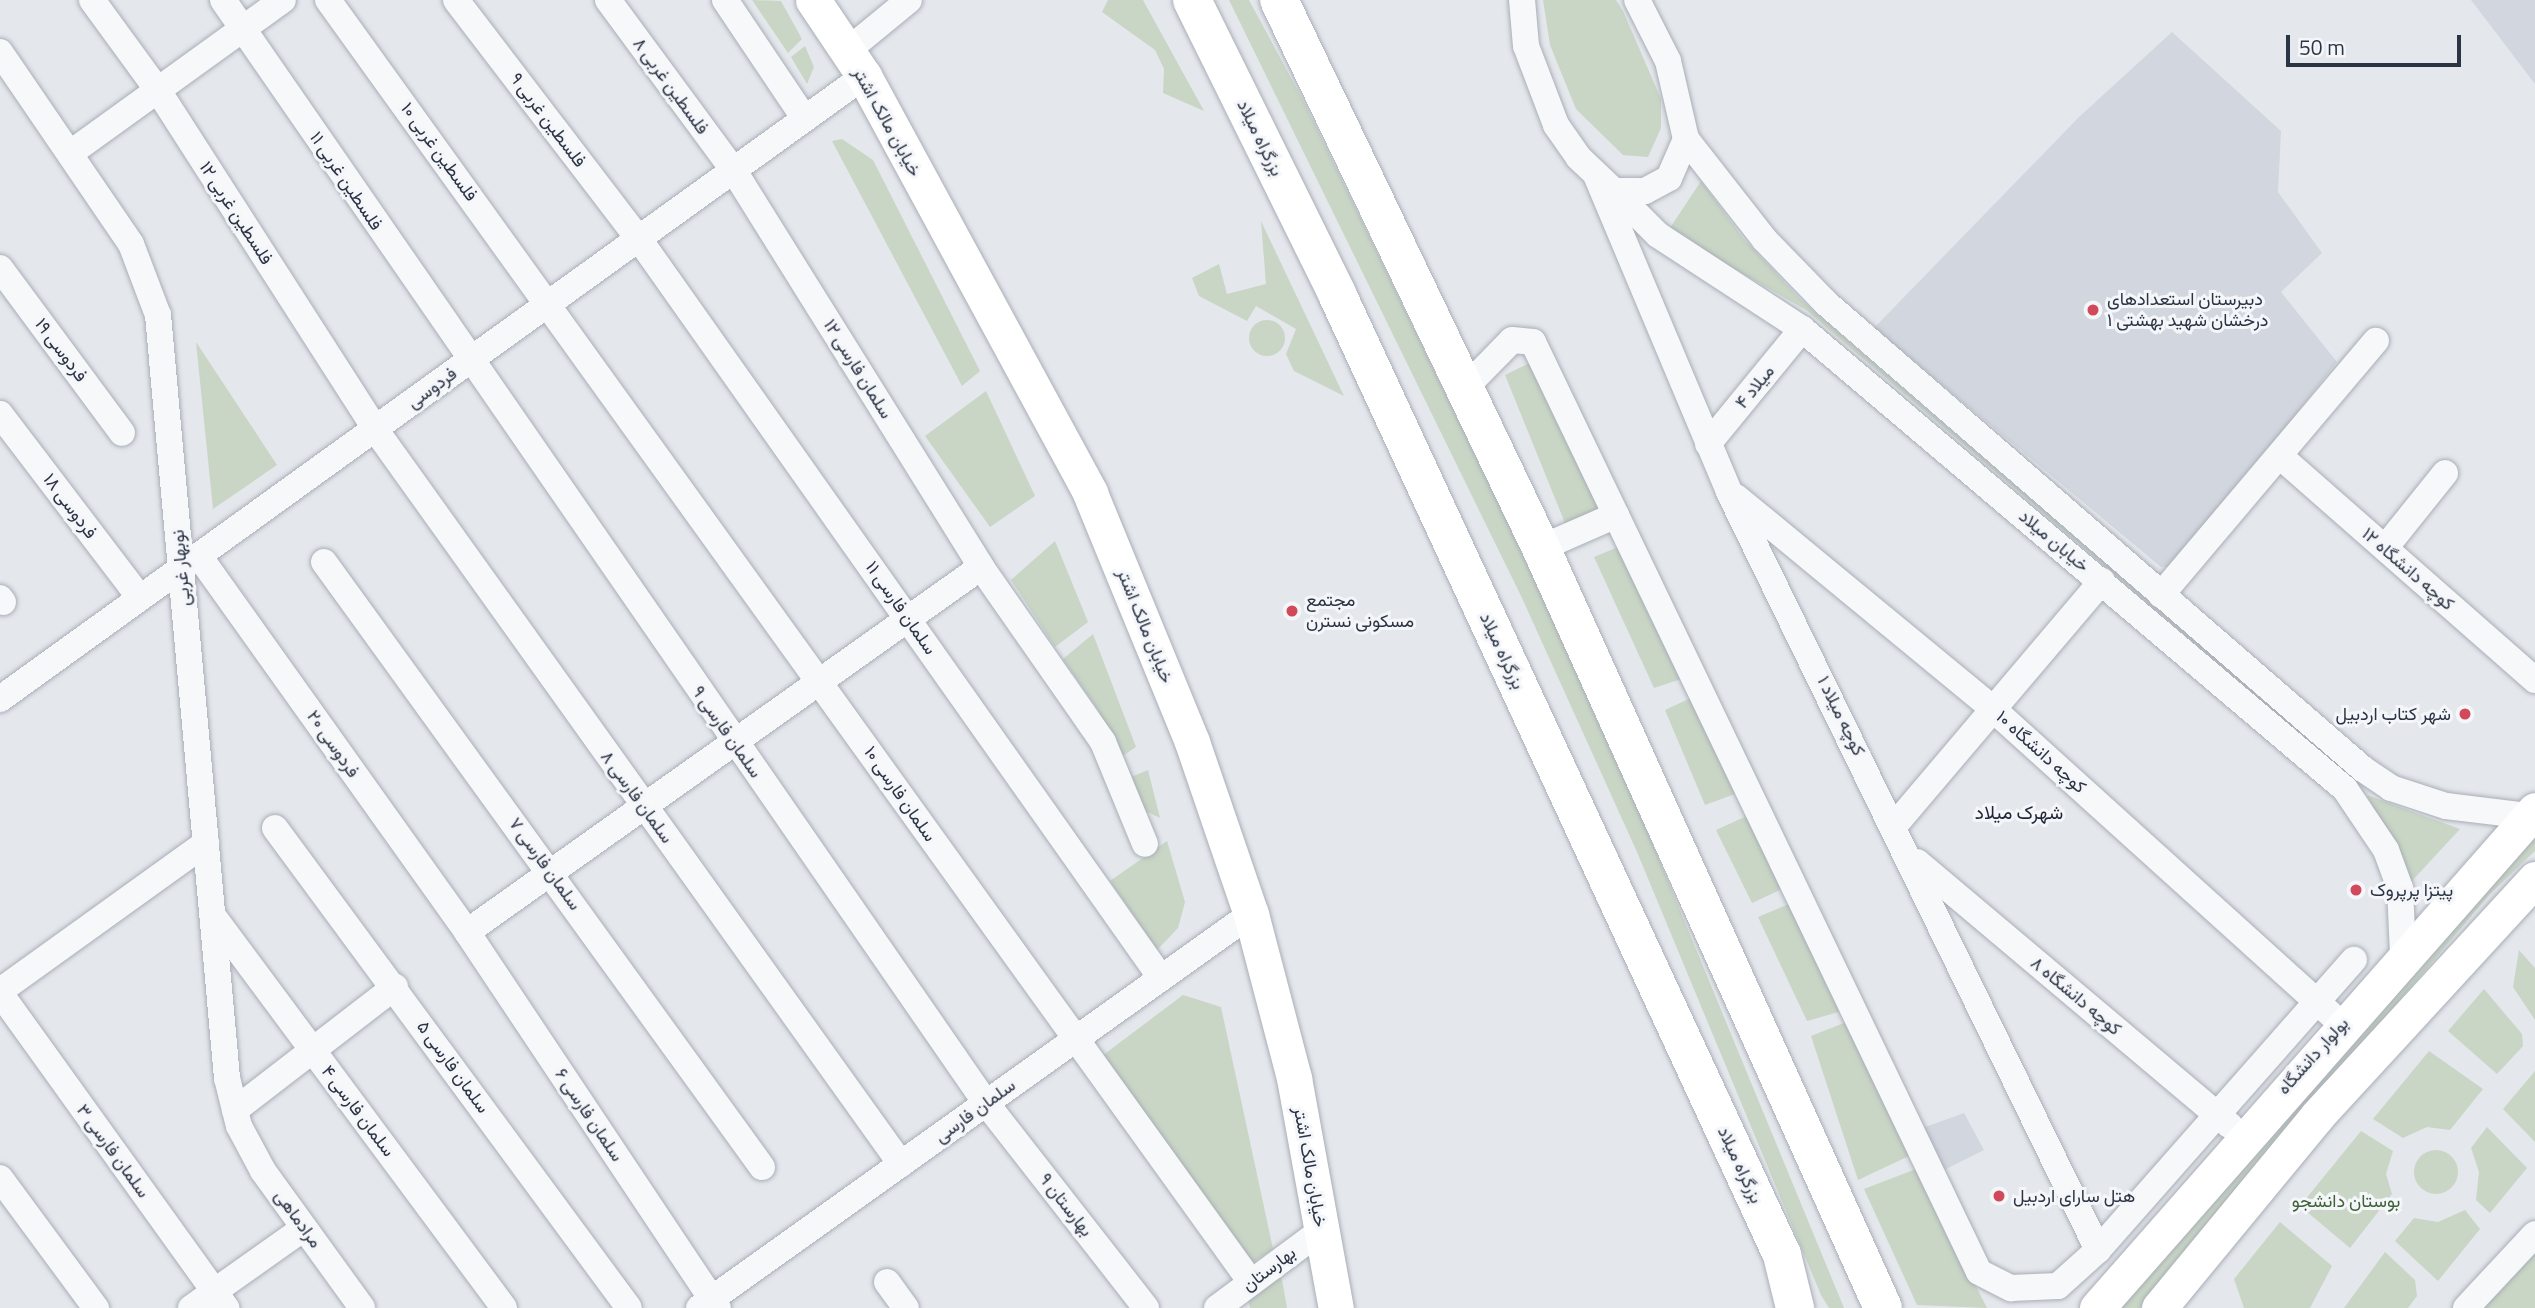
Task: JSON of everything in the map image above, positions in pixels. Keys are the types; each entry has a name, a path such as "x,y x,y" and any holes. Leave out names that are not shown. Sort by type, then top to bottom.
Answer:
{"highway":[{"name":"بزرگراه میلاد","path":"1192,0 1337,294 1782,1255 1796,1308"},
{"path":"1279,0 1541,548 1871,1297"}],"main road":[{"name":"خیابان مالک اشتر","path":"813,0 855,64 1090,493 1213,795 1251,914 1294,1078 1336,1308"},
{"name":"بولوار دانشگاه","path":"2097,1308 2230,1126 2329,1013 2403,955 2532,813"},
{"path":"2159,1308 2318,1116 2535,879"}],"street":[{"name":"فلسطین غربی ۱۲","path":"92,0 159,92 375,429"},
{"name":"فلسطین غربی ۱۱","path":"223,0 469,362"},
{"path":"72,152 159,92 283,0"},
{"name":"فلسطین غربی ۱۰","path":"328,0 550,303"},
{"name":"فلسطین غربی ۹","path":"456,0 639,239"},
{"name":"فلسطین غربی ۸","path":"608,0 734,171"},
{"path":"725,0 805,119"},
{"name":"فردوسی","path":"0,699 805,119 909,0"},
{"path":"1519,6 1542,96 1578,158 1605,183 1653,190 1670,177 1686,139 1668,61 1637,0"},
{"name":"نوبهار غربی","path":"0,52 72,152 131,244 158,315 190,562 212,914 237,1118"},
{"name":"خیابان میلاد","path":"1686,139 1764,239 1826,303 2363,769 2391,788 2446,806 2532,813"},
{"name":"سلمان فارسی ۱۲","path":"734,171 981,568 1103,742 1145,844"},
{"name":"خیابان میلاد","path":"1605,183 1676,247 1802,329 2345,789 2386,850 2400,888 2403,955"},
{"name":"کوچه میلاد ۱","path":"1605,183 1644,293 1729,492 1895,825 2098,1250"},
{"name":"سلمان فارسی ۱۱","path":"639,239 1161,978"},
{"path":"1644,293 1642,272 1648,262 1676,247"},
{"name":"فردوسی ۱۹","path":"0,268 122,433"},
{"name":"سلمان فارسی ۱۰","path":"550,303 1075,1040 1251,1282"},
{"name":"میلاد ۴","path":"1708,444 1802,329"},
{"path":"1465,388 1512,340 1533,342 1979,1272 2011,1288 2043,1289 2058,1286 2230,1126"},
{"path":"2161,595 2281,457 2376,341"},
{"name":"سلمان فارسی ۹","path":"469,362 986,1103"},
{"name":"فردوسی ۱۸","path":"0,414 140,598"},
{"name":"سلمان فارسی ۸","path":"375,429 901,1164"},
{"name":"کوچه دانشگاه ۱۲","path":"2281,457 2535,680"},
{"path":"2385,548 2445,473"},
{"name":"کوچه دانشگاه ۱۰","path":"1729,492 1994,710 2329,1013"},
{"path":"1541,548 1616,515"},
{"name":"فردوسی ۲۰","path":"190,562 467,932"},
{"name":"سلمان فارسی ۷","path":"324,562 762,1167"},
{"path":"467,932 981,568"},
{"path":"1895,825 2102,581"},
{"path":"2345,789 2360,789 2363,769"},
{"name":"سلمان فارسی ۵","path":"275,828 395,987 629,1308"},
{"path":"0,992 206,843"},
{"name":"کوچه دانشگاه ۸","path":"1909,855 2230,1126"},
{"name":"سلمان فارسی ۴","path":"212,914 504,1308"},
{"name":"سلمان فارسی","path":"710,1305 901,1164 1251,914"},
{"name":"سلمان فارسی ۶","path":"467,932 710,1305"},
{"path":"2329,1013 2354,960"},
{"path":"237,1118 312,1049 395,987"},
{"name":"سلمان فارسی ۳","path":"0,992 220,1300"},
{"name":"بهارستان ۹","path":"986,1103 1146,1308"},
{"name":"مرادماهی","path":"237,1118 304,1228 362,1308"},
{"path":"0,1178 96,1308"},
{"path":"191,1308 220,1300 304,1228"},
{"name":"بهارستان","path":"1217,1308 1322,1230"},
{"path":"2466,1308 2535,1234"},
{"path":"887,1282 906,1308"}],"shaded area":[{"path":"2471,0 2535,0 2535,84"},
{"name":"دبیرستان استعدادهای درخشان شهید بهشتی ۱","path":"2172,32 2281,131 2278,192 2322,253 2281,292 2337,362 2176,566 2161,567 1874,328 2079,117"},
{"path":"1964,1113 1984,1150 1942,1171 1920,1129"}],"green space":[{"path":"752,0 781,1 802,39 788,53"},
{"path":"1108,0 1143,0 1204,111 1163,93 1164,69 1155,50 1102,12"},
{"path":"1229,0 1249,0 1303,100 1518,543 1646,828 1844,1308 1829,1308 1821,1295 1637,852 1522,598"},
{"path":"1543,0 1616,0 1661,99 1661,128 1648,157 1623,155 1576,109 1550,45"},
{"path":"805,46 814,67 807,84 791,57"},
{"path":"842,139 873,160 980,371 962,386 832,141"},
{"path":"1701,181 1743,238 1800,299 2342,768 1806,310 1668,231"},
{"path":"1261,221 1344,396 1294,371 1286,354 1296,329 1256,306 1247,321 1199,296 1192,278 1219,264 1227,294 1266,284"},
{"path":"1267,320 1280,325 1285,338 1280,351 1267,356 1254,351 1249,338 1254,325"},
{"path":"196,342 277,465 213,509"},
{"path":"1534,361 1602,510 1565,523 1505,375"},
{"path":"986,391 1035,496 990,527 925,436"},
{"path":"1055,541 1088,622 1055,647 1011,580"},
{"path":"1623,545 1684,678 1654,688 1594,557"},
{"path":"1093,634 1136,747 1118,759 1098,710 1063,659"},
{"path":"1693,697 1735,794 1705,805 1665,710"},
{"path":"1148,770 1160,818 1143,810 1124,780"},
{"path":"2367,795 2460,829 2411,882"},
{"path":"1749,815 1782,889 1752,903 1716,830"},
{"path":"2535,829 2535,851 2489,895 2140,1308 2118,1308"},
{"path":"1167,841 1185,902 1178,928 1157,950 1110,881"},
{"path":"1789,904 1842,1011 1807,1021 1758,917"},
{"path":"2519,950 2535,968 2535,1020 2513,987"},
{"path":"2484,989 2522,1034 2523,1046 2497,1074 2448,1031"},
{"path":"1183,995 1221,1007 1273,1249 1248,1265 1102,1056"},
{"path":"1849,1021 1909,1156 1858,1180 1811,1036"},
{"path":"2429,1051 2483,1089 2450,1130 2427,1127 2403,1138 2373,1119"},
{"path":"2535,1071 2535,1142 2503,1109"},
{"path":"2487,1127 2527,1168 2490,1213 2476,1200 2479,1172 2471,1148"},
{"name":"بوستان دانشجو","path":"2361,1131 2393,1151 2386,1174 2392,1194 2350,1248 2300,1206"},
{"name":"بوستان دانشجو","path":"2436,1150 2451,1157 2458,1172 2451,1187 2436,1194 2421,1187 2414,1172 2421,1157"},
{"path":"1916,1169 1987,1308 1917,1305 1864,1189"},
{"name":"بوستان دانشجو","path":"2465,1210 2480,1229 2438,1281 2395,1241 2414,1218 2438,1222"},
{"name":"بوستان دانشجو","path":"2280,1222 2332,1266 2310,1308 2244,1308 2234,1279"},
{"name":"بوستان دانشجو","path":"2385,1252 2415,1280 2417,1296 2408,1308 2344,1308"},
{"path":"2535,1254 2535,1308 2483,1308"},
{"path":"1281,1274 1287,1308 1250,1308 1248,1299"}],"place":[{"name":"دبیرستان استعدادهای درخشان شهید بهشتی ۱","path":"2093,310"},
{"name":"مجتمع مسکونی نسترن","path":"1292,611"},
{"name":"شهر کتاب اردبیل","path":"2465,714"},
{"name":"پیتزا پرپروک","path":"2356,890"},
{"name":"هتل سارای اردبیل","path":"1999,1196"}],"district":[{"name":"شهرک میلاد","path":"2019,812"}]}
